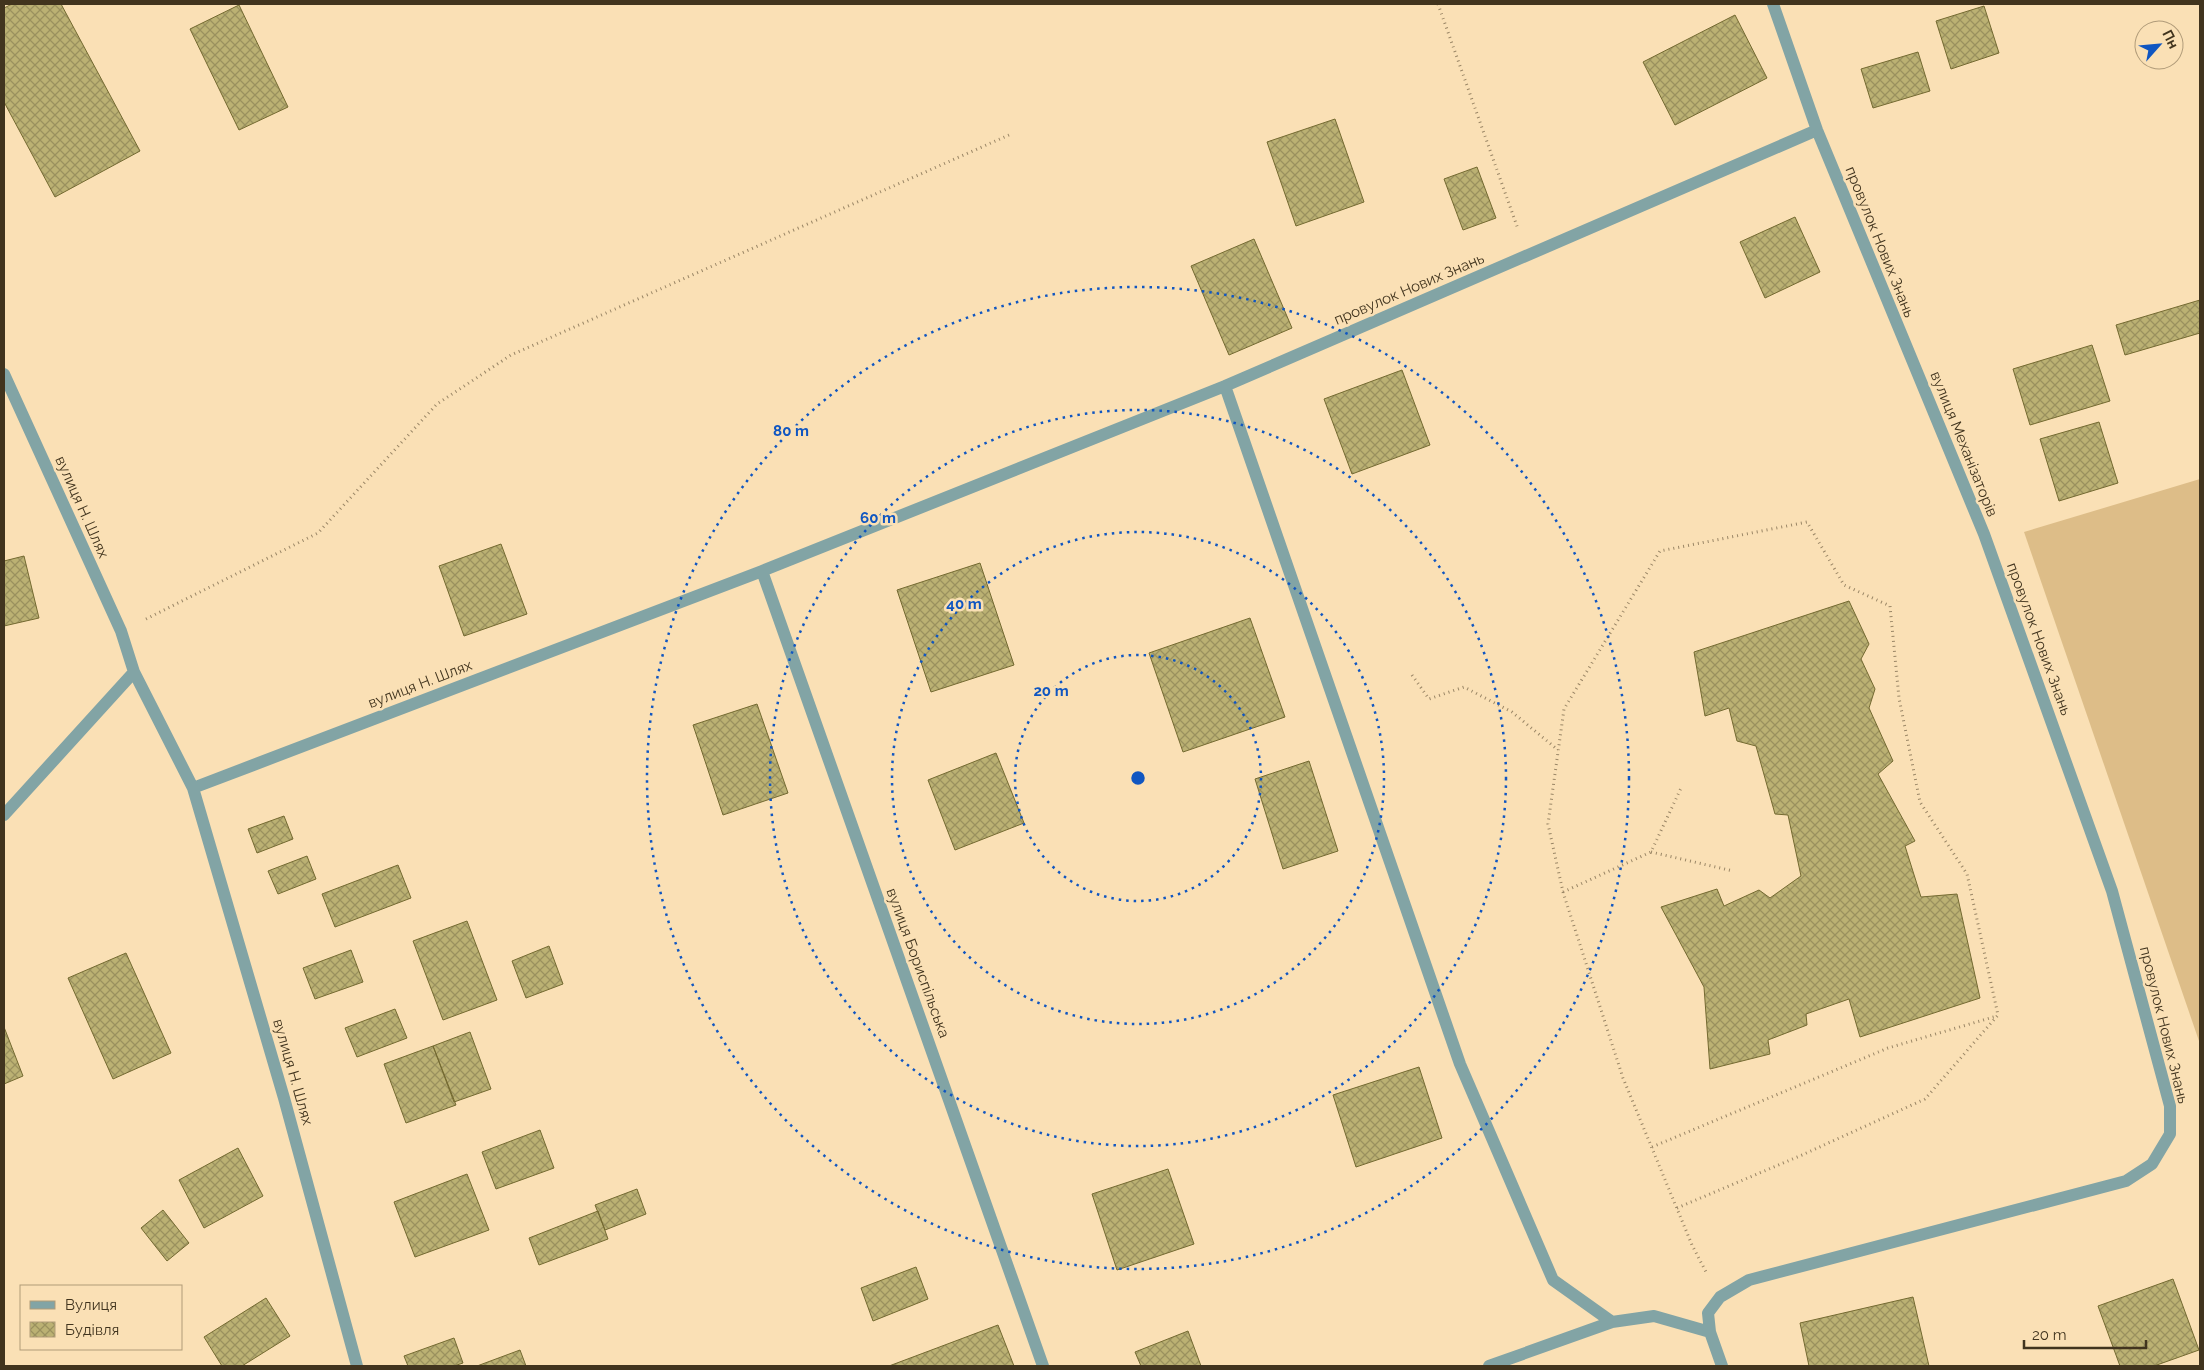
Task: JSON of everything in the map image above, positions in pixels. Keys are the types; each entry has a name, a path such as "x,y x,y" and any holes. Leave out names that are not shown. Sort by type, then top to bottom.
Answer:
{"street":[{"name":"провулок Нових Знань","path":"1773,4 1817,130 1914,366"},
{"name":"провулок Нових Знань","path":"762,571 1225,386 1817,130"},
{"name":"вулиця Механізаторів","path":"1914,366 1984,534"},
{"name":"вулиця Н. Шлях","path":"4,374 121,631 134,672 193,788 284,1098 356,1366"},
{"path":"1225,386 1460,1064 1553,1280 1612,1322"},
{"name":"провулок Нових Знань","path":"1720,1297 1749,1280 2126,1181 2152,1164 2170,1134 2170,1106 2112,891 1984,534"},
{"name":"вулиця Н. Шлях","path":"193,788 762,571"},
{"name":"вулиця Бориспільська","path":"762,571 1043,1366"},
{"path":"4,815 134,672"},
{"path":"1720,1297 1708,1313 1710,1332 1722,1366"},
{"path":"1489,1366 1612,1322 1654,1316 1710,1332"}],"path":[{"path":"1438,4 1527,255"},
{"path":"121,631 318,533 438,404 512,355 1010,135"},
{"path":"1720,1297 1692,1245 1623,1078 1563,892 1548,824 1564,709 1660,551 1807,522 1844,585 1890,606 1899,698 1920,802 1967,874 1998,1015"},
{"path":"1412,675 1429,699 1464,687 1512,712 1559,751"},
{"path":"1651,852 1682,786"},
{"path":"1563,892 1651,852 1733,871"},
{"path":"1677,1208 1802,1155 1925,1099 1998,1015"},
{"path":"1652,1147 1888,1048 1998,1015"}],"shaded area":[{"path":"2200,479 2200,1044 2024,532"}],"building":[{"path":"12,4 61,4 140,151 55,197 4,102 4,8"},
{"path":"239,5 288,107 239,130 190,29"},
{"path":"1984,6 1999,53 1951,69 1936,21"},
{"path":"1735,15 1767,78 1675,125 1643,62"},
{"path":"1918,52 1930,91 1873,108 1861,69"},
{"path":"1335,119 1364,202 1296,226 1267,142"},
{"path":"1477,167 1496,218 1463,230 1444,179"},
{"path":"1795,217 1820,272 1765,298 1740,242"},
{"path":"1254,239 1292,328 1229,355 1191,266"},
{"path":"2200,300 2200,333 2125,355 2116,325"},
{"path":"2092,345 2110,401 2030,425 2013,369"},
{"path":"1402,370 1430,445 1352,474 1324,399"},
{"path":"2099,422 2118,483 2059,501 2040,439"},
{"path":"501,544 527,614 464,636 439,566"},
{"path":"24,556 39,618 4,626 4,561"},
{"path":"980,563 1014,665 931,692 897,590"},
{"path":"1849,601 1869,644 1861,659 1875,689 1869,708 1893,761 1878,774 1915,841 1905,846 1921,897 1957,894 1980,998 1860,1037 1849,999 1806,1014 1807,1025 1768,1040 1770,1054 1710,1069 1704,987 1661,907 1717,889 1724,906 1759,890 1770,898 1801,876 1788,815 1775,814 1756,746 1737,741 1729,708 1705,716 1694,652"},
{"path":"1250,618 1285,717 1183,752 1149,653"},
{"path":"757,704 788,793 723,815 693,725"},
{"path":"996,753 1024,823 955,850 928,780"},
{"path":"1309,761 1338,851 1283,869 1255,779"},
{"path":"284,816 293,839 257,853 248,829"},
{"path":"307,856 316,879 278,894 268,871"},
{"path":"398,865 411,898 335,927 322,894"},
{"path":"467,921 497,1000 443,1020 413,941"},
{"path":"549,946 563,984 526,998 512,961"},
{"path":"351,950 363,982 315,999 303,968"},
{"path":"126,953 171,1053 113,1079 68,978"},
{"path":"395,1009 407,1038 357,1057 345,1028"},
{"path":"4,1027 23,1076 4,1084"},
{"path":"470,1032 491,1089 454,1102 433,1046"},
{"path":"433,1046 456,1105 406,1123 384,1064"},
{"path":"1419,1067 1442,1138 1356,1167 1333,1095"},
{"path":"540,1130 554,1168 496,1189 482,1152"},
{"path":"238,1148 263,1196 204,1228 179,1180"},
{"path":"1168,1169 1194,1244 1117,1270 1092,1194"},
{"path":"467,1174 489,1230 415,1257 394,1202"},
{"path":"637,1189 646,1214 605,1230 595,1205"},
{"path":"163,1210 189,1243 167,1261 141,1228"},
{"path":"598,1211 608,1239 539,1265 529,1238"},
{"path":"916,1267 928,1299 873,1321 861,1288"},
{"path":"2173,1279 2199,1350 2154,1366 2120,1366 2098,1306"},
{"path":"1913,1297 1929,1366 1809,1366 1800,1323"},
{"path":"266,1298 290,1336 242,1366 222,1366 204,1337"},
{"path":"998,1325 1014,1366 889,1366"},
{"path":"1188,1331 1201,1366 1141,1366 1135,1352"},
{"path":"454,1338 463,1363 454,1366 408,1366 404,1356"},
{"path":"520,1350 526,1366 477,1366"}]}
